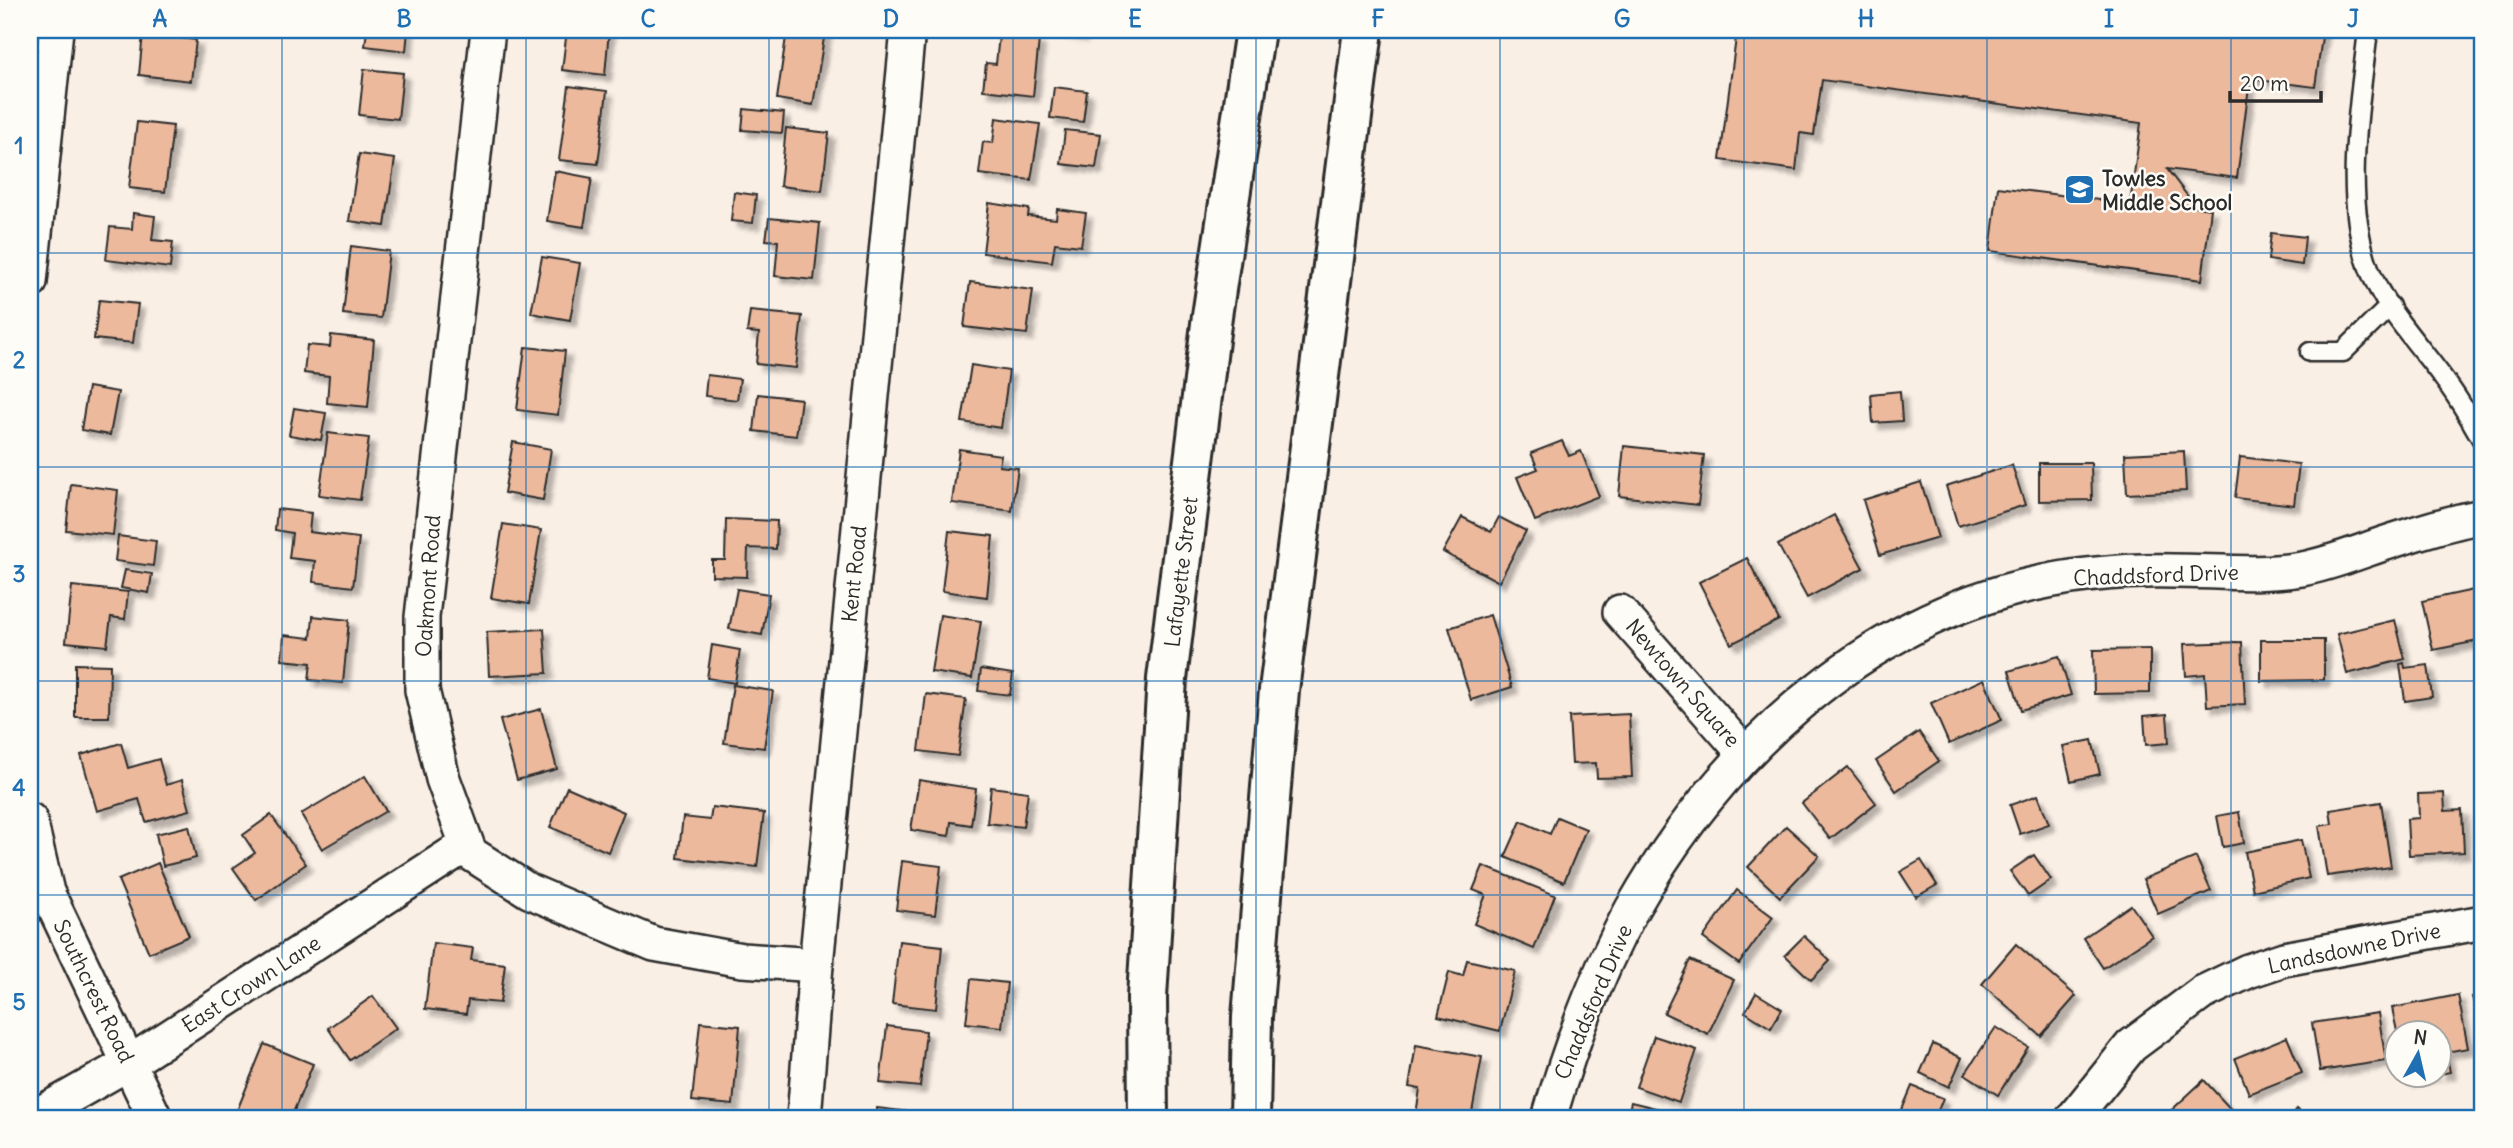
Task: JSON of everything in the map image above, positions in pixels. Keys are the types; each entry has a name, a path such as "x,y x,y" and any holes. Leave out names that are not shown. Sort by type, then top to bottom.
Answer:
{"highway":[{"name":"Lafayette Street","path":"1148,1118 1147,998 1167,679 1212,316 1255,30"},
{"path":"1250,1118 1252,1017 1279,690 1363,30"}],"street":[{"path":"30,282 56,30"},
{"name":"Oakmont Road","path":"466,845 443,779 422,690 422,617 488,30"},
{"name":"Kent Road","path":"804,1118 816,965 908,30"},
{"name":"Chaddsford Drive","path":"1549,1118 1577,1030 1604,964 1668,850 1745,754 1849,663 1914,628 1993,595 2032,584 2077,576 2171,570 2257,572 2300,569 2483,516"},
{"name":"Newtown Square","path":"1620,612 1745,754"},
{"name":"Southcrest Road","path":"30,820 47,892 155,1118"},
{"path":"466,845 471,853 529,891 654,944 742,960 816,965"},
{"name":"East Crown Lane","path":"32,1118 129,1063 466,845"},
{"name":"Landsdowne Drive","path":"2073,1118 2131,1046 2202,993 2248,971 2284,960 2483,922"}],"lane":[{"path":"2368,30 2353,163 2360,234 2369,269 2416,346 2446,382 2483,441"},
{"path":"2310,352 2343,352 2390,306"}],"building":[{"path":"367,30 408,30 406,51 365,46"},
{"path":"567,30 609,30 605,75 562,70"},
{"path":"787,30 825,32 813,105 777,99"},
{"path":"1049,30 1083,30 1082,35"},
{"path":"1737,30 2323,30 2315,87 2250,79 2237,178 2167,169 2196,207 2211,209 2202,280 1990,251 1998,187 2130,204 2141,123 1822,80 1814,135 1800,133 1796,170 1720,160"},
{"path":"143,33 196,40 191,81 139,75"},
{"path":"999,35 1039,40 1033,96 983,90 986,63 996,64"},
{"path":"364,69 403,73 398,119 359,115"},
{"path":"569,86 607,91 598,164 559,160"},
{"path":"1054,87 1087,91 1083,122 1050,118"},
{"path":"744,109 784,113 782,133 742,130"},
{"path":"996,118 1040,124 1031,180 979,174 983,142 993,143"},
{"path":"137,122 173,126 165,192 129,188"},
{"path":"786,128 829,133 822,191 780,186"},
{"path":"1065,130 1101,134 1096,168 1061,164"},
{"path":"359,154 395,159 385,226 349,221"},
{"path":"555,171 592,178 584,227 547,221"},
{"path":"734,192 756,195 753,223 731,221"},
{"path":"989,203 1029,209 1028,216 1056,219 1057,209 1086,213 1081,246 1055,243 1052,262 983,253"},
{"path":"133,213 155,216 152,240 173,242 170,268 106,260 110,227 132,229"},
{"path":"769,218 820,223 814,280 775,276 778,241 766,240"},
{"path":"2271,233 2305,237 2302,265 2268,260"},
{"path":"351,246 389,251 381,318 343,314"},
{"path":"542,257 580,263 570,320 531,313"},
{"path":"970,282 1033,290 1027,334 964,327"},
{"path":"99,300 138,304 133,343 94,339"},
{"path":"750,311 802,316 796,368 756,364 759,333 747,332"},
{"path":"331,335 374,340 368,407 327,403 329,376 304,373 307,345 330,347"},
{"path":"525,347 565,351 558,415 517,410"},
{"path":"971,365 1009,371 1001,428 962,422"},
{"path":"707,375 740,379 737,400 705,396"},
{"path":"88,387 118,392 110,435 81,430"},
{"path":"1900,391 1902,421 1873,423 1871,394"},
{"path":"758,394 801,399 796,436 754,431"},
{"path":"294,408 326,413 321,440 289,435"},
{"path":"328,433 369,438 360,500 319,495"},
{"path":"1562,441 1569,456 1581,451 1599,496 1535,521 1517,477 1538,469 1531,453"},
{"path":"513,442 551,449 543,500 504,493"},
{"path":"1624,446 1704,455 1698,505 1619,496"},
{"path":"959,449 1001,455 999,466 1018,468 1012,511 952,503"},
{"path":"2184,451 2186,491 2127,494 2125,454"},
{"path":"2240,457 2299,464 2294,505 2235,498"},
{"path":"2039,463 2091,463 2092,500 2039,501"},
{"path":"2012,465 2025,505 1958,526 1946,486"},
{"path":"1921,482 1938,538 1880,555 1863,500"},
{"path":"71,484 118,490 113,535 66,530"},
{"path":"277,509 311,513 309,532 359,538 353,587 313,582 315,561 289,558 292,533 275,530"},
{"path":"1834,515 1863,568 1807,598 1778,545"},
{"path":"1462,517 1491,532 1499,517 1526,531 1499,582 1443,552"},
{"path":"726,519 777,521 776,549 748,548 747,577 712,576 712,560 725,560"},
{"path":"503,524 541,530 529,604 491,598"},
{"path":"949,531 993,536 987,597 942,591"},
{"path":"118,536 156,541 153,566 115,561"},
{"path":"1747,558 1779,620 1731,644 1699,582"},
{"path":"125,570 152,574 149,593 121,588"},
{"path":"72,586 128,592 125,619 111,617 107,646 66,642"},
{"path":"2483,588 2483,640 2433,650 2422,601"},
{"path":"737,589 769,594 762,635 729,629"},
{"path":"940,615 981,621 972,678 931,672"},
{"path":"1490,615 1512,687 1471,700 1449,628"},
{"path":"313,616 349,620 343,683 309,680 311,663 282,660 284,635 311,638"},
{"path":"2395,620 2405,659 2347,674 2337,634"},
{"path":"544,629 547,673 489,676 487,632"},
{"path":"2261,640 2324,640 2324,680 2261,681"},
{"path":"2242,642 2245,704 2207,706 2205,674 2186,676 2184,644"},
{"path":"712,645 740,650 735,683 707,678"},
{"path":"2150,649 2150,693 2094,694 2093,650"},
{"path":"2059,656 2071,695 2021,710 2009,671"},
{"path":"2404,663 2405,668 2428,665 2432,697 2405,701 2400,664"},
{"path":"75,664 110,665 109,717 75,717"},
{"path":"981,669 1013,674 1010,695 978,691"},
{"path":"1984,679 2002,720 1949,744 1931,703"},
{"path":"733,685 773,691 764,748 724,743"},
{"path":"926,694 966,699 958,756 919,751"},
{"path":"541,709 557,769 517,780 500,720"},
{"path":"1629,714 1632,777 1597,778 1596,763 1572,764 1569,717"},
{"path":"2167,714 2169,743 2146,745 2144,716"},
{"path":"1919,732 1939,761 1896,791 1876,761"},
{"path":"2092,740 2100,774 2071,781 2063,746"},
{"path":"121,743 128,768 159,759 166,785 182,780 190,810 146,822 139,799 97,811 81,755"},
{"path":"1848,767 1876,803 1830,839 1802,803"},
{"path":"365,776 386,811 322,849 301,814"},
{"path":"919,780 976,789 971,825 951,822 949,836 911,830"},
{"path":"567,787 624,812 608,852 550,827"},
{"path":"991,787 1028,792 1023,827 987,823"},
{"path":"2444,793 2445,811 2462,810 2464,852 2409,855 2407,819 2419,818 2418,794"},
{"path":"2038,795 2049,824 2020,834 2010,805"},
{"path":"2381,802 2391,867 2327,876 2319,826 2332,824 2330,810"},
{"path":"712,807 764,813 757,867 678,858 683,817 710,820"},
{"path":"2239,812 2244,843 2223,847 2217,816"},
{"path":"271,815 306,864 256,900 233,868 255,853 243,835"},
{"path":"1557,817 1586,829 1564,882 1505,857 1521,821 1550,834"},
{"path":"189,826 196,858 163,866 156,834"},
{"path":"1786,826 1819,856 1780,897 1748,867"},
{"path":"2301,840 2309,878 2253,891 2245,852"},
{"path":"2034,855 2051,880 2028,896 2010,871"},
{"path":"2196,857 2211,891 2158,914 2143,879"},
{"path":"1921,860 1937,885 1916,897 1900,872"},
{"path":"902,861 941,866 935,915 896,910"},
{"path":"158,863 189,936 149,953 118,880"},
{"path":"1483,866 1555,895 1534,949 1474,924 1486,895 1473,890"},
{"path":"1737,890 1773,917 1739,964 1703,938"},
{"path":"2131,905 2152,936 2103,968 2083,938"},
{"path":"1804,936 1830,961 1811,980 1785,955"},
{"path":"899,941 942,946 936,1009 892,1004"},
{"path":"433,943 473,948 471,960 505,964 500,1003 468,1000 466,1014 425,1009"},
{"path":"2016,944 2076,996 2041,1036 1982,984"},
{"path":"1467,960 1515,971 1500,1031 1438,1016 1449,972 1463,976"},
{"path":"1690,960 1734,980 1708,1034 1664,1013"},
{"path":"971,979 1007,983 1002,1027 966,1023"},
{"path":"1756,993 1782,1009 1771,1028 1745,1012"},
{"path":"2483,994 2483,1036 2472,997"},
{"path":"2458,995 2468,1048 2454,1051 2454,1018 2394,1018 2392,1008"},
{"path":"373,996 396,1028 350,1060 328,1028"},
{"path":"2378,1013 2384,1061 2320,1071 2312,1023"},
{"path":"700,1022 740,1026 733,1105 692,1101"},
{"path":"887,1026 926,1031 920,1087 880,1083"},
{"path":"1996,1027 2028,1047 1998,1095 1965,1074"},
{"path":"1654,1036 1697,1050 1679,1102 1636,1087"},
{"path":"2287,1037 2302,1073 2249,1094 2235,1058"},
{"path":"264,1044 313,1064 291,1118 234,1118"},
{"path":"1933,1044 1962,1058 1949,1087 1920,1073"},
{"path":"1416,1045 1482,1057 1471,1118 1440,1118 1416,1114 1420,1089 1409,1087"},
{"path":"2204,1080 2236,1115 2233,1118 2163,1118"},
{"path":"1912,1086 1943,1098 1935,1118 1917,1118 1901,1112"},
{"path":"1631,1102 1664,1110 1662,1118 1627,1118"},
{"path":"877,1108 919,1113 918,1118 876,1118"},
{"path":"2297,1109 2307,1118 2289,1118"}],"place":[{"name":"Towles Middle School","path":"2079,190"}]}
